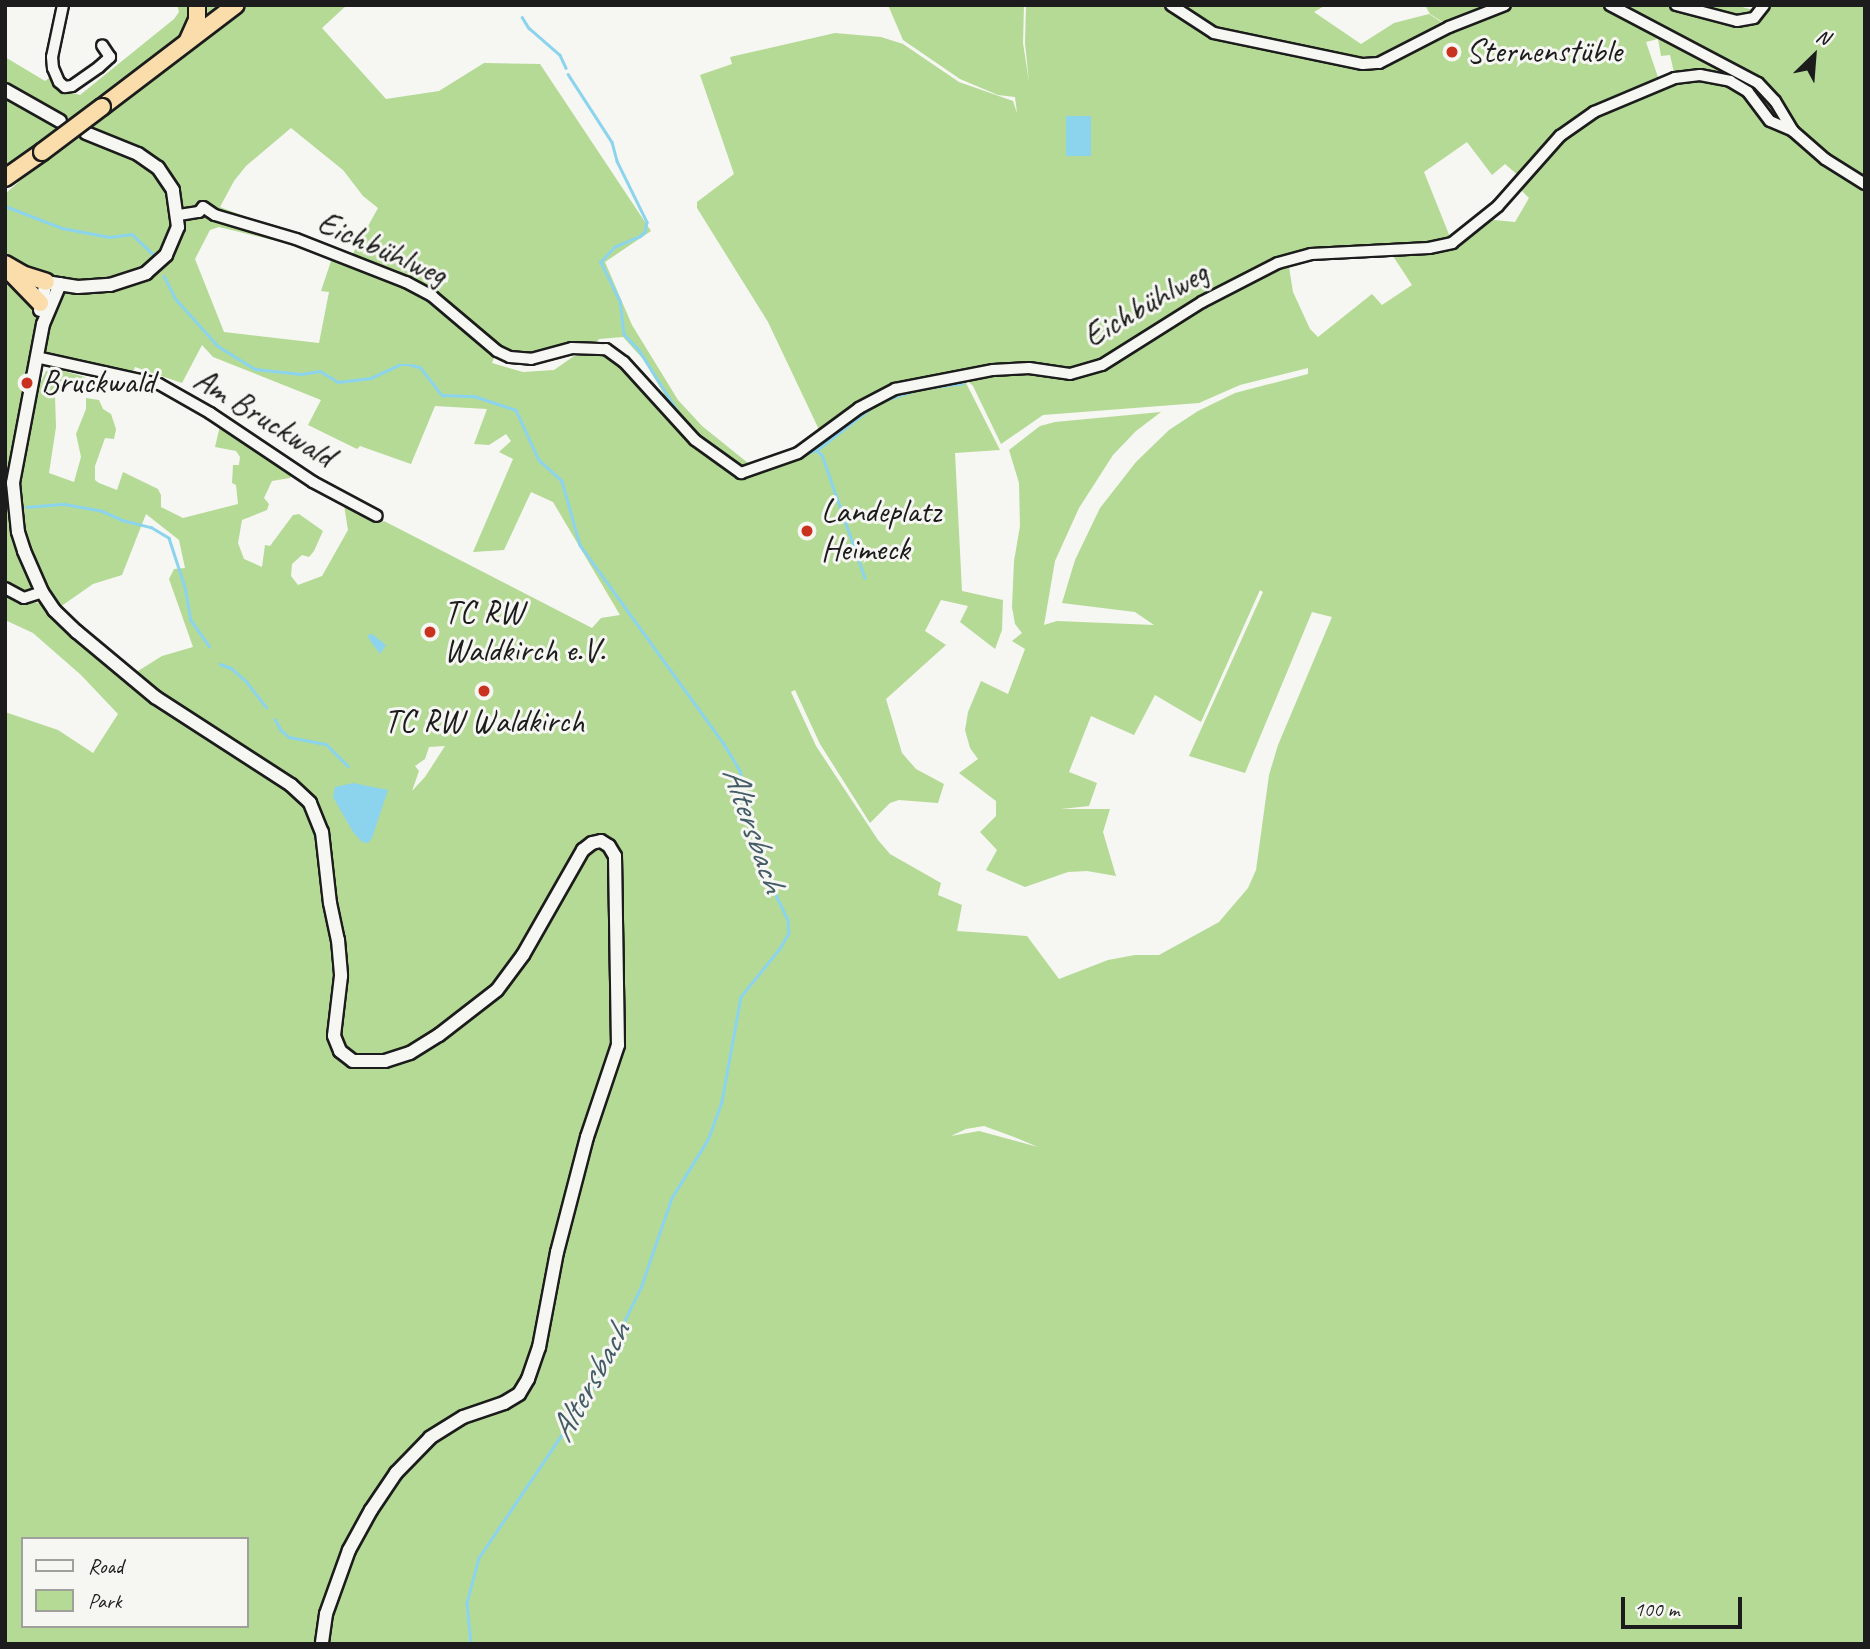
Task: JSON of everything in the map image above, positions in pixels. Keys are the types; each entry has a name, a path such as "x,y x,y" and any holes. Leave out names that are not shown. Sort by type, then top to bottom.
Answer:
{"highway":[{"path":"188,41 197,20 197,5"},
{"path":"5,178 236,5"},
{"path":"11,271 53,283"},
{"path":"11,271 40,303"}],"street":[{"path":"63,5 52,57 59,82 65,87 72,86 99,67 110,57 102,45"},
{"path":"1171,5 1214,33 1363,64 1379,63 1449,27 1505,5"},
{"path":"1611,5 1758,83 1793,131"},
{"path":"1676,5 1737,21 1755,18 1764,5"},
{"name":"Eichbühlweg","path":"178,215 199,212 204,207 215,215 296,239 407,282 451,310 497,351 510,357 531,359 572,348 596,346 613,352 695,440 741,473 798,453 859,408 895,389 993,370 1029,368 1070,374 1102,365 1202,302 1278,263 1311,254 1429,248 1452,243 1498,206 1560,136 1594,112 1675,78 1700,75 1730,81 1748,92 1770,121 1793,131 1825,159 1865,184"},
{"path":"5,90 60,121"},
{"path":"1770,121 1780,110"},
{"path":"53,283 110,285 146,273 166,255 174,241 178,215 173,190 158,168 138,154 86,133"},
{"path":"43,324 40,303 53,283"},
{"path":"53,283 36,357 13,493 18,532 42,592 54,610 77,632 155,698 290,785 310,803 322,832 330,903 338,940 341,976 334,1037 340,1051 352,1061 386,1061 410,1053 472,1010 496,990 523,955 583,850 592,843 601,841 609,846 615,856 618,1045 587,1137 557,1252 539,1348 528,1379 519,1394 504,1403 463,1417 430,1438 396,1473 370,1510 349,1550 326,1614 321,1644"},
{"name":"Am Bruckwald","path":"36,357 159,384 210,413 313,482 377,516"},
{"path":"5,588 24,598 42,592"}],"green space":[{"path":"177,5 220,5 5,167 5,57 45,81 49,78 61,90 80,95 174,19 179,12"},
{"path":"245,5 347,5 322,28 386,99 439,91 484,63 540,64 651,231 605,262 632,325 678,400 702,426 753,467 797,453 822,436 768,322 697,208 697,202 734,174 700,75 732,64 730,57 835,33 881,37 903,44 959,82 1013,101 1017,113 1015,97 998,95 960,79 903,40 888,5 1024,5 1023,43 1029,82 1025,43 1026,5 1166,5 1213,36 1215,30 1176,5 1326,5 1314,12 1361,44 1394,23 1429,14 1449,27 1511,5 1608,5 1759,83 1613,5 1734,5 1758,11 1762,5 1865,5 1865,1644 5,1644 5,712 58,730 93,753 118,714 81,675 33,633 5,620 5,591 24,602 43,603 130,676 162,656 193,647 169,579 174,569 185,568 179,540 146,514 122,575 93,584 60,607 12,532 31,587 24,593 5,584 5,194 48,156 52,158 108,115 106,112","holes":["1658,39 1661,56 1670,55 1675,77 1660,83 1646,42","291,128 343,170 363,196 378,208 351,257 220,207 234,181 246,166","1467,142 1492,175 1505,164 1520,177 1516,185 1529,198 1515,222 1484,219 1452,242 1424,172","219,227 333,255 321,291 329,292 319,343 224,332 195,259 210,230","1389,250 1412,285 1382,305 1372,294 1318,337 1310,329 1293,292 1288,261","623,337 643,359 664,394 659,398 604,346 596,343 599,339","202,345 213,357 321,400 308,425 357,449 360,446 411,464 435,406 487,409 474,444 489,445 506,434 511,441 499,452 513,459 473,552 504,550 531,492 553,502 620,615 601,618 592,628 384,521 380,523 344,505 348,530 322,576 298,585 291,576 292,564 302,555 309,557 323,531 299,514 293,515 270,546 265,545 262,567 244,559 238,543 242,520 267,510 269,504 264,498 272,481 290,478 293,472 220,426 215,447 236,451 240,457 239,465 233,465 232,483 236,485 238,504 183,518 161,507 158,489 123,472 117,490 99,483 95,480 95,466 105,438 114,439 116,429 111,414 103,409 99,400 86,398 86,409 76,434 81,457 74,482 49,473 56,427 55,396 60,386 83,380 85,377 57,369 46,371 40,384 22,476 10,475 32,350 133,372 135,367 182,383","591,350 574,356 554,370 523,372 492,363 496,353 534,363 570,352","1308,368 1308,374 1235,393 1198,411 1169,430 1136,462 1100,508 1075,560 1062,603 1135,612 1154,625 1057,621 1044,625 1055,561 1079,508 1113,455 1136,431 1161,412 1055,422 1040,426 1009,450 1019,483 1020,526 1014,561 1012,607 1015,624 1022,633 1012,641 1025,649 1008,694 981,681 968,712 965,730 970,748 978,759 959,773 996,801 996,816 980,832 997,850 986,870 1025,887 1068,872 1087,871 1116,876 1103,832 1110,809 1061,809 1089,806 1097,783 1069,772 1091,716 1134,735 1155,695 1201,722 1260,590 1263,592 1189,756 1245,773 1312,612 1332,617 1278,745 1269,775 1256,870 1248,888 1219,922 1159,955 1135,955 1108,960 1059,979 1027,936 957,931 962,905 938,895 941,883 890,854 878,840 816,746 791,692 795,690 820,744 870,823 890,803 899,800 938,803 944,784 916,769 902,753 886,699 946,645 925,631 941,600 968,606 960,622 995,649 1002,630 1003,600 962,591 955,453 1000,450 962,375 973,386 1001,444 1043,415 1199,403 1240,385","445,746 425,777 412,791 419,771 415,766 425,759 429,747","984,1126 1038,1147 979,1131 951,1136 966,1129"]},
{"path":"1425,5 1499,5 1449,26 1430,14"}],"water":[{"path":"1066,116 1091,116 1091,156 1066,156"},
{"path":"372,634 386,645 380,654 369,639 368,635"},
{"path":"353,783 388,790 368,843 362,842 353,832 333,797 335,787"}],"waterway":[{"path":"522,17 529,28 560,55 566,68"},
{"path":"568,74 612,142 617,161 647,222 645,232 641,236 615,247 601,262 620,301 624,334 639,350 682,418"},
{"name":"Altersbach","path":"5,206 62,228 109,237 132,234 153,254"},
{"name":"Altersbach","path":"164,276 175,298 218,346 255,369 301,374 320,371 338,382 371,378 399,365 411,365 420,367 442,395 474,396 516,410 539,460 562,481 580,545 724,744 740,771 769,880 788,920 789,933 779,950 741,997 722,1102 708,1140 672,1198 641,1288 587,1398 479,1558 467,1603 471,1644"},
{"path":"925,388 963,383"},
{"path":"885,400 918,389"},
{"path":"818,449 876,404"},
{"path":"686,423 696,434"},
{"path":"804,454 816,450 822,455 865,578"},
{"path":"26,507 64,504 102,511 122,520 151,527 169,538 185,587 191,620 209,646"},
{"path":"220,664 231,668 246,681 266,707"},
{"path":"275,719 289,737 326,744 348,766"}],"place":[{"name":"Sternenstüble","path":"1452,52"},
{"name":"Bruckwald","path":"27,383"},
{"name":"Landeplatz Heimeck","path":"807,531"},
{"name":"TC RW Waldkirch e.V.","path":"430,632"},
{"name":"TC RW Waldkirch","path":"484,691"}]}
